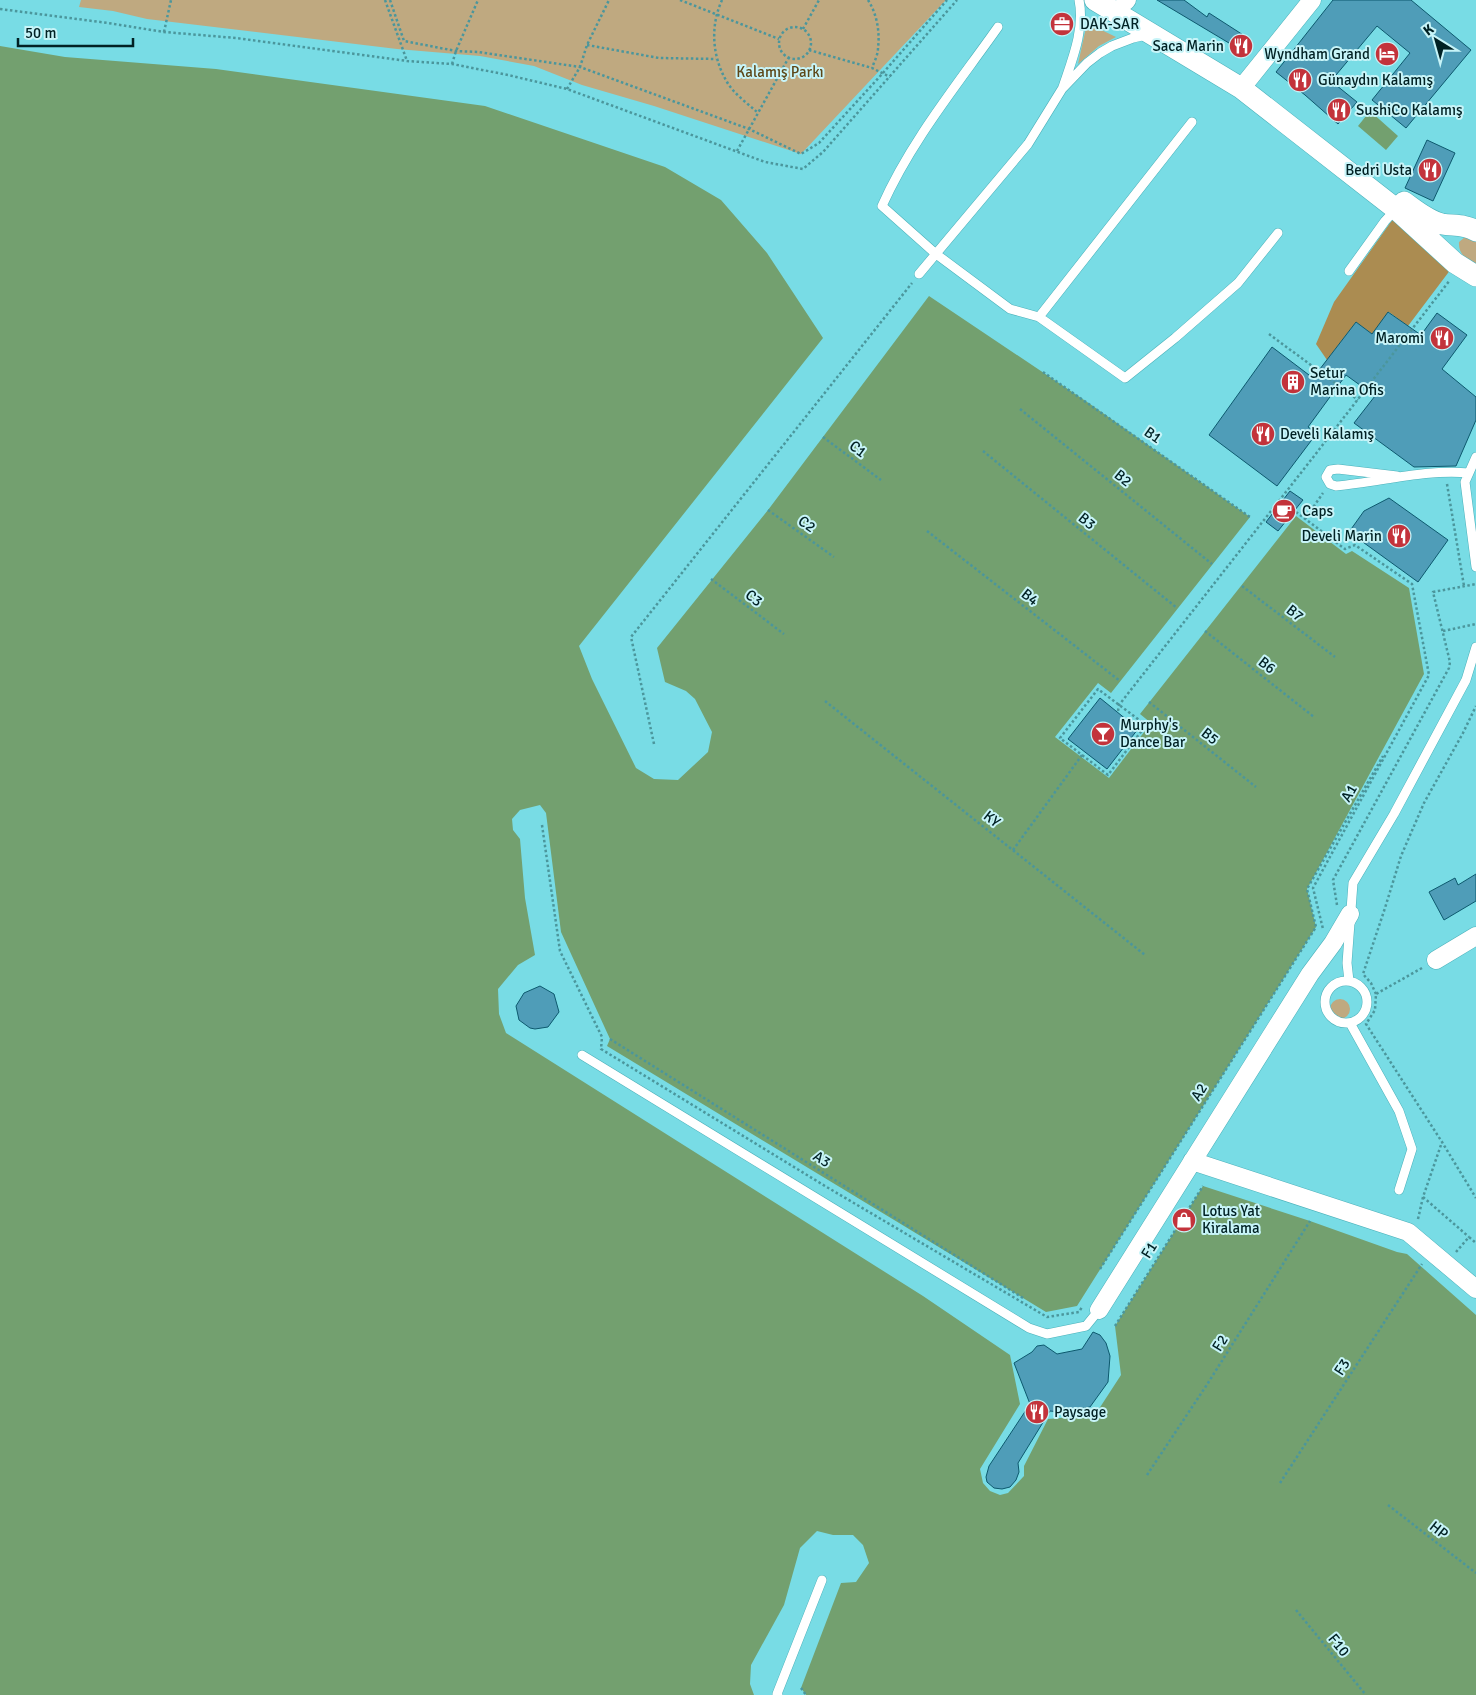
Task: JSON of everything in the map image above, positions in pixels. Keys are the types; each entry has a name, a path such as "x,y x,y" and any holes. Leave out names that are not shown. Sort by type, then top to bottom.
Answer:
{"street":[{"path":"1095,0 1241,88 1396,209 1466,270"},
{"path":"1247,81 1312,0"},
{"path":"1125,1 1247,81 1412,208 1440,224 1469,225"},
{"path":"1466,270 1444,242 1444,237 1448,231 1469,225"},
{"path":"1092,1307 1192,1161 1350,914"},
{"path":"1436,960 1476,936"},
{"path":"1192,1161 1408,1232 1476,1289"}],"lane":[{"path":"1062,90 1079,33 1081,8 1079,0"},
{"path":"998,27 934,114 892,184 882,206 936,254 1010,309 1039,318 1125,378 1238,283 1278,233"},
{"path":"918,274 1028,144 1062,90 1087,63 1112,46 1133,38 1152,34"},
{"path":"1039,318 1192,122"},
{"path":"1349,271 1385,221 1396,209"},
{"path":"1476,456 1465,482 1476,567"},
{"path":"1397,476 1334,470 1327,473 1326,477 1330,484 1336,486 1472,467"},
{"path":"1349,981 1347,963 1353,883 1394,814 1466,680 1476,647"},
{"path":"1349,981 1361,986 1365,992 1368,1004 1362,1017 1350,1023 1344,1024 1331,1017 1325,1005 1326,997 1333,986 1339,982 1349,981"},
{"path":"1350,1023 1399,1111 1412,1149 1399,1190"},
{"path":"582,1055 1029,1328 1048,1334 1086,1326 1092,1307"},
{"path":"778,1695 822,1580"}],"path":[{"path":"164,32 171,0"},
{"path":"385,0 406,61"},
{"path":"390,0 404,41 580,67 749,129 801,154 819,143 947,0"},
{"path":"452,64 456,50 478,0"},
{"path":"567,89 580,67 587,44 609,0"},
{"path":"680,0 779,39"},
{"path":"722,0 716,13 714,42 716,60 727,83 758,112"},
{"path":"803,29 819,0"},
{"path":"868,0 876,18 878,32 878,49 872,68"},
{"path":"0,9 164,32 236,38 406,61 452,64 508,75 567,89 765,162 804,169 823,152 957,0"},
{"path":"789,28 803,29 810,38 809,50 798,58 788,58 780,48 779,39 789,28"},
{"path":"587,44 659,58 716,60"},
{"path":"809,50 872,68 890,77"},
{"path":"737,151 788,58"},
{"path":"1118,712 1119,705 1358,400 1466,270"},
{"path":"654,744 631,637 918,274"},
{"path":"1269,334 1358,400"},
{"name":"B1","path":"1043,372 1250,518"},
{"name":"B2","path":"1020,408 1212,564"},
{"name":"C1","path":"823,437 881,480"},
{"name":"B3","path":"984,452 1177,608"},
{"path":"1446,472 1464,586"},
{"path":"1305,519 1330,484"},
{"name":"C2","path":"768,510 834,557"},
{"path":"1296,512 1345,549 1355,545 1412,584 1429,675 1313,888 1323,929"},
{"name":"B4","path":"927,531 1120,681"},
{"name":"C3","path":"711,579 784,634"},
{"path":"1341,930 1333,880 1449,668 1450,662 1433,592 1476,584"},
{"name":"B7","path":"1242,586 1334,657"},
{"path":"1443,631 1476,624"},
{"name":"B6","path":"1205,631 1314,716"},
{"name":"A1","path":"1316,927 1307,889 1429,675"},
{"path":"1098,689 1146,725 1108,775 1082,755 1060,738 1098,689"},
{"name":"KY","path":"825,701 1145,955"},
{"name":"B5","path":"1149,702 1256,786"},
{"path":"1476,706 1459,741 1424,803 1401,856 1363,974 1371,983 1376,994 1375,1010 1366,1024 1476,1198"},
{"path":"1013,850 1082,755"},
{"path":"542,825 560,951 602,1037 601,1049 884,1222 1047,1317 1079,1312 1092,1307"},
{"name":"A2","path":"1100,1269 1316,927"},
{"path":"1376,994 1436,960"},
{"name":"A3","path":"610,1039 1022,1298"},
{"path":"1417,1221 1423,1197 1442,1142"},
{"path":"1196,1189 1201,1181"},
{"name":"F1","path":"1115,1326 1203,1186"},
{"path":"1423,1197 1476,1243"},
{"path":"1305,1216 1314,1219"},
{"name":"F2","path":"1147,1475 1310,1221"},
{"path":"1451,1259 1469,1237"},
{"name":"F3","path":"1280,1483 1423,1264"},
{"name":"HP","path":"1388,1505 1476,1573"},
{"name":"F10","path":"1296,1610 1366,1695"},
{"path":"800,1688 806,1695"}],"green space":[{"name":"Kalamış Parkı","path":"81,0 946,0 801,154 654,106 582,85 534,66 480,56 397,49 147,19 113,11 79,7"},
{"path":"1087,23 1116,37 1099,46 1078,64"},
{"path":"1465,237 1476,240 1476,267 1469,262 1460,250 1459,242"},
{"path":"1336,999 1344,999 1350,1005 1350,1013 1344,1019 1336,1019 1330,1013 1330,1005"}],"shaded area":[{"path":"0,46 65,57 216,69 485,106 665,167 721,200 767,253 823,338 579,646 592,679 636,768 654,779 678,780 708,752 712,732 695,699 686,691 665,682 657,648 768,510 929,296 1090,404 1250,517 1111,693 1098,683 1055,737 1109,778 1151,723 1140,714 1296,516 1346,554 1352,551 1409,588 1424,674 1307,889 1316,927 1077,1306 1046,1312 607,1046 610,1039 561,932 546,813 540,805 520,810 512,819 513,830 520,839 525,898 535,955 518,965 498,989 499,1014 506,1033 923,1296 1010,1355 1020,1404 980,1469 983,1483 990,1491 1000,1495 1008,1493 1024,1476 1024,1466 1048,1419 1095,1415 1121,1375 1115,1326 1203,1186 1407,1254 1476,1315 1476,1695 806,1695 801,1688 841,1583 856,1582 869,1563 863,1545 853,1535 833,1535 817,1531 800,1548 784,1605 751,1665 750,1684 754,1695 0,1695"},
{"path":"1370,111 1398,136 1386,150 1358,126"},
{"path":"1393,219 1451,269 1408,326 1389,312 1372,334 1356,322 1327,360 1316,344 1334,302"}],"building":[{"path":"1157,0 1184,0 1207,17 1209,13 1251,40 1244,52"},
{"path":"1333,0 1411,0 1471,50 1406,128 1372,100 1410,53 1377,26 1331,81 1357,102 1338,124 1276,72"},
{"name":"Bedri Usta","path":"1427,140 1455,153 1433,201 1405,188"},
{"path":"1388,312 1421,335 1437,313 1467,335 1442,369 1476,397 1476,420 1456,466 1414,467 1354,423 1375,396 1346,375 1308,427 1317,433 1277,486 1209,435 1272,347 1313,378 1356,322 1372,334"},
{"name":"Caps","path":"1290,491 1303,500 1278,531 1266,522"},
{"name":"Develi Marin","path":"1389,498 1448,540 1418,582 1349,532 1364,511"},
{"name":"Murphy's Dance Bar","path":"1100,698 1138,729 1107,769 1068,739"},
{"path":"1476,874 1476,901 1444,920 1429,892 1455,878 1458,885"},
{"path":"540,986 554,994 559,1012 548,1027 535,1029 530,1028 519,1020 516,1006 524,993"},
{"name":"Paysage","path":"1093,1332 1100,1335 1106,1343 1110,1356 1108,1382 1090,1407 1060,1412 1050,1411 1018,1463 1019,1472 1016,1480 1010,1487 994,1488 987,1482 986,1477 989,1466 1030,1404 1014,1363 1032,1352 1037,1346 1044,1345 1057,1354 1082,1349"}],"place":[{"name":"DAK-SAR","path":"1062,24"},
{"name":"Saca Marin","path":"1241,46"},
{"name":"Wyndham Grand","path":"1387,54"},
{"name":"Günaydın Kalamış","path":"1300,80"},
{"name":"SushiCo Kalamış","path":"1339,110"},
{"name":"Bedri Usta","path":"1430,170"},
{"name":"Maromi","path":"1442,338"},
{"name":"Setur Marina Ofis","path":"1293,382"},
{"name":"Develi Kalamış","path":"1263,434"},
{"name":"Caps","path":"1284,511"},
{"name":"Develi Marin","path":"1399,536"},
{"name":"Murphy's Dance Bar","path":"1103,734"},
{"name":"Lotus Yat Kiralama","path":"1184,1220"},
{"name":"Paysage","path":"1037,1412"}]}
